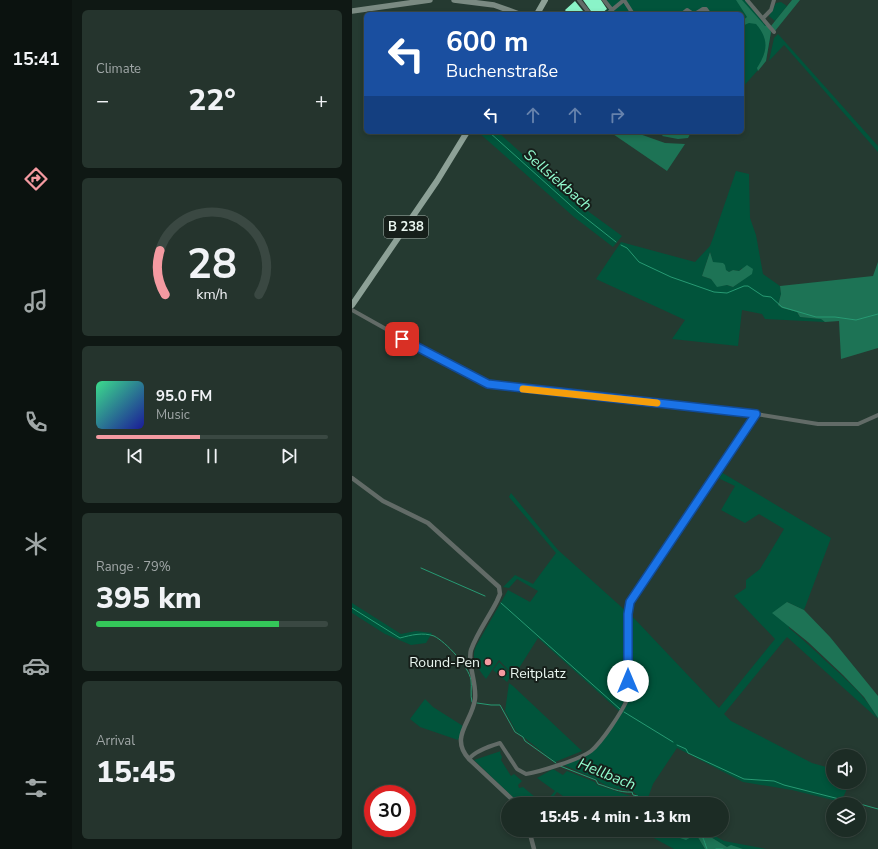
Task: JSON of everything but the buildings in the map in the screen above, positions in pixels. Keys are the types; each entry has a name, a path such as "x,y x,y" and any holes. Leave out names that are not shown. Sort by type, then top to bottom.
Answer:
{"main road":[{"path":"352,11 430,0"},
{"path":"454,0 494,5 513,12"},
{"path":"538,12 545,0"},
{"name":"B 238","path":"352,305 437,181 466,134"}],"street":[{"path":"579,0 588,12"},
{"path":"604,0 610,12 624,0 631,12"},
{"path":"747,0 774,32"},
{"path":"763,18 771,10 774,0"},
{"path":"698,12 706,9 708,12"},
{"path":"352,310 488,384 756,414 827,425 858,424 878,415"},
{"path":"469,758 485,748 500,743 517,769 526,774 553,766 590,752 597,746 624,708 627,700 628,614 630,602 756,414"},
{"path":"352,478 383,501 428,524 499,587 500,594 473,646 470,655 475,680 475,698 474,705 460,740 462,750 510,797"},
{"path":"531,837 534,849"}],"green space":[{"path":"606,0 746,0 771,32 766,61 744,86 744,12 605,12 611,7"},
{"path":"736,0 742,0 765,26 767,25 771,32 766,61 758,71 757,68 765,51 765,40 756,24 749,23 744,25 744,19 747,17"},
{"path":"792,0 800,0 775,31 771,26"},
{"path":"781,2 787,6 775,21 769,16 776,3"},
{"path":"778,34 878,146 878,152 784,45 769,61 774,38"},
{"path":"480,134 500,134 574,201 622,236 613,247 574,217"},
{"path":"613,134 640,134 665,143 685,144 667,171"},
{"path":"664,134 690,134 688,138 678,139 662,136"},
{"path":"736,171 749,174 750,218 756,235 763,274 780,286 781,294 778,305 782,308 797,312 800,317 821,319 825,322 765,319 762,314 742,310 738,346 672,339 685,320 596,279 621,242 695,262 710,246","holes":["710,252 713,263 729,272 733,270 739,271 742,268 744,279 733,287 727,285 717,286 711,279 702,276"]},
{"path":"710,252 713,262 723,263 726,270 729,272 733,270 739,271 747,265 753,269 752,274 733,287 727,285 717,287 711,279 702,276"},
{"path":"878,262 878,348 841,359 839,321 825,322 821,319 800,317 797,312 782,308 778,305 781,294 780,286 873,276"},
{"path":"721,472 831,538 804,610 787,602 789,628 856,689 868,703 878,719 787,637 724,714 731,721 812,763 826,767 826,789 847,789 843,797 826,797 826,798 792,790 743,782 677,748 653,784 648,797 639,797 631,790 617,789 608,786 564,765 591,753 629,700 630,614 719,708 775,639 734,596 746,588 746,580 760,569 784,529 759,514 745,523 721,510 735,486 716,477"},
{"path":"511,493 558,550 627,612 626,697 619,711 538,638 514,676 499,660 486,679 474,660 474,651 476,646 508,590 530,602 538,591 517,579 509,588 503,587 515,575 533,584 556,553 509,497"},
{"path":"787,602 804,610 830,637 878,696 878,718 864,697 843,675 808,642 772,613"},
{"path":"352,603 401,634 416,631 432,633 426,643 411,645 385,634 352,613"},
{"name":"Reitplatz","path":"499,662 512,675 507,682 493,670"},
{"path":"509,683 582,751 555,762 516,731 505,711"},
{"path":"425,699 433,707 463,726 458,740 420,727 410,719"},
{"path":"501,751 501,760 511,776 514,774 522,781 518,785 519,788 523,787 535,797 513,797 474,760"},
{"path":"553,769 563,775 567,771 595,782 597,785 634,797 564,797 557,792 553,797 550,797 555,791 537,778"},
{"path":"652,837 698,837 705,849 674,849"},
{"path":"677,837 691,837 686,840"},
{"path":"698,837 711,837 727,847 731,845 743,849 705,849"},
{"path":"711,837 717,837 724,841 766,849 743,849 730,846 727,847"}],"waterway":[{"name":"Sellsiekbach","path":"491,134 578,212 616,242"},
{"name":"Sellsiekbach","path":"621,245 627,248 639,262 671,277 714,292 727,293 744,286 748,286 763,296 771,297 782,307 816,317 835,317 856,320 878,314"},
{"path":"421,568 485,596"},
{"path":"501,603 620,709"},
{"name":"Hellbach","path":"352,608 400,638 421,634 434,636 439,639 456,655 466,668 471,680 472,702"},
{"name":"Hellbach","path":"477,703 500,705 515,732 556,763"},
{"path":"624,712 673,742"},
{"path":"677,745 686,749 688,753 744,779 774,781 831,797"},
{"name":"Hellbach","path":"560,766 596,780 598,784 618,791 632,792 633,795 639,797"},
{"path":"866,806 878,809"},
{"name":"Hellbach","path":"702,837 707,849"},
{"name":"Hellbach","path":"716,849 723,849"}],"slow traffic":[{"path":"523,389 657,403"}],"place":[{"name":"Round-Pen","path":"488,662"},
{"name":"Reitplatz","path":"502,673"}],"route":[{"path":"402,339 477,380 488,384 504,387 756,414 630,602 628,608 628,681"}]}
